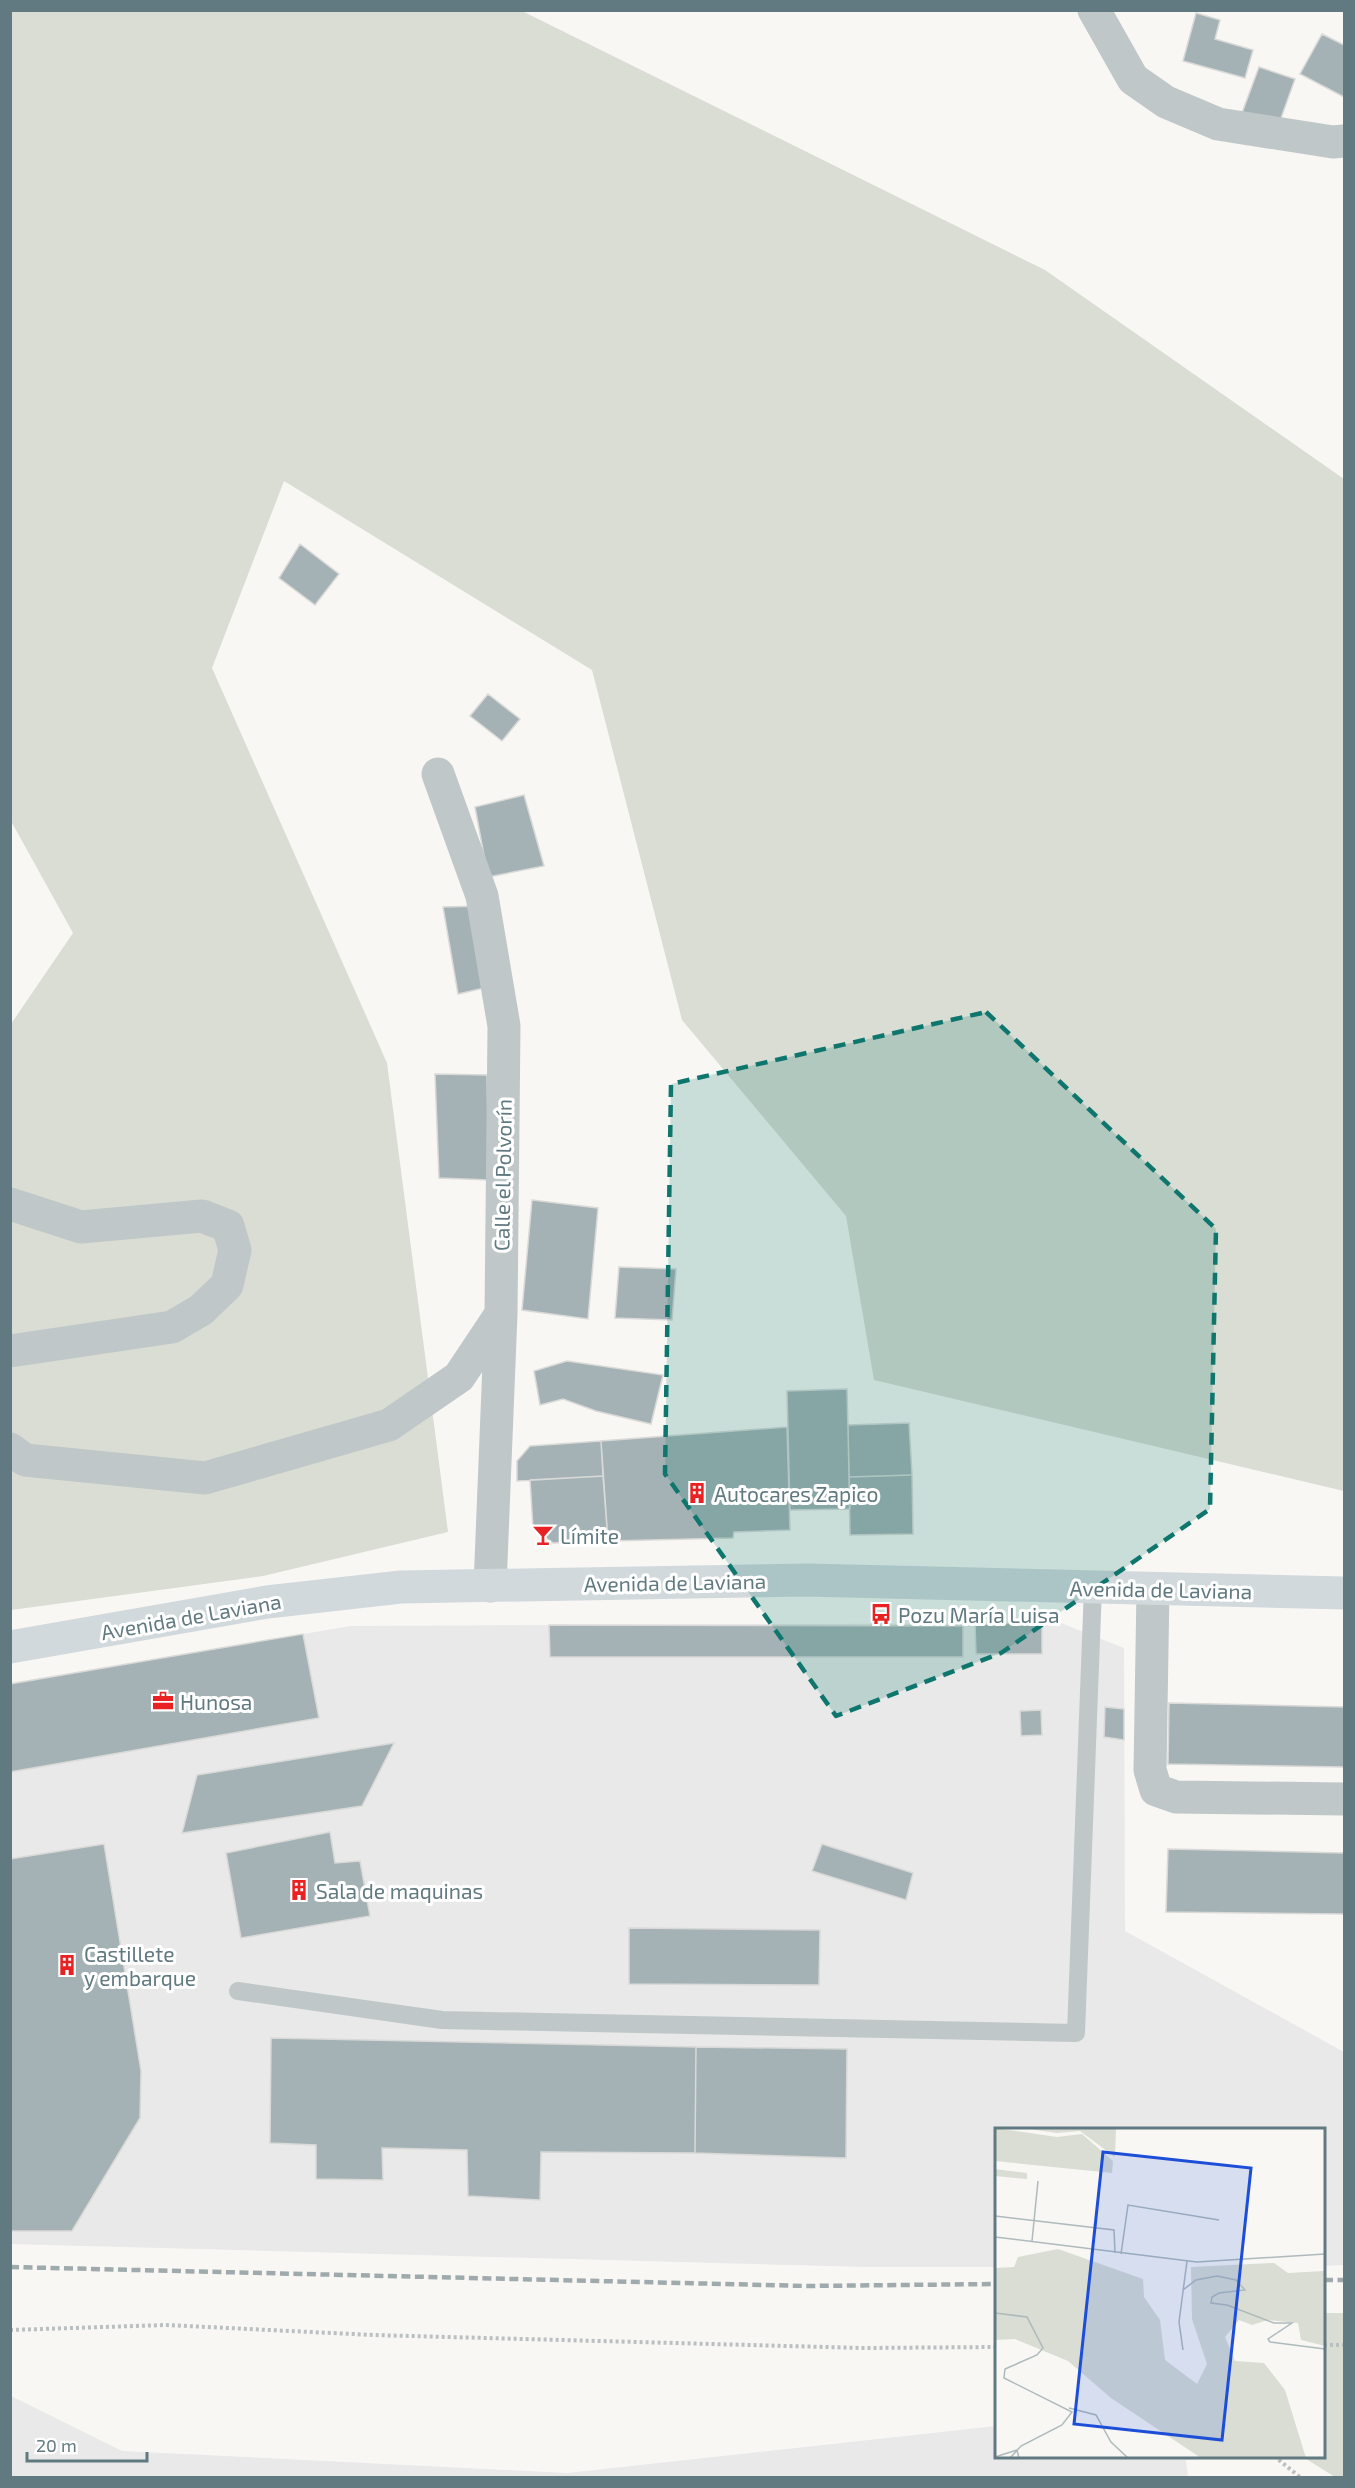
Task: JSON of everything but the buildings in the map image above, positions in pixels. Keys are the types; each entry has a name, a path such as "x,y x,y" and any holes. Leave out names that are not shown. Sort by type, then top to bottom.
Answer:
{"street":[{"path":"1094,10 1133,79 1166,102 1218,124 1333,142 1344,141"},
{"name":"Calle el Polvorín","path":"438,774 482,896 504,1026 501,1314 490,1586"},
{"path":"10,1204 81,1227 202,1216 228,1226 235,1251 227,1285 201,1310 172,1327 10,1351"},
{"path":"10,1449 25,1461 205,1478 389,1425 459,1377 501,1314"},
{"name":"Avenida de Laviana","path":"10,1647 267,1602 401,1587 806,1580 1344,1593"},
{"path":"1153,1589 1150,1770 1156,1790 1176,1797 1344,1799"}],"lane":[{"path":"238,1991 442,2020 1076,2033 1093,1587"}],"path":[{"path":"10,2330 166,2325 373,2335 863,2348 995,2348"},
{"path":"1325,2345 1344,2345"},
{"path":"1275,2458 1301,2478"}],"highlighted area":[{"path":"986,1012 1216,1229 1210,1509 1001,1653 836,1716 665,1474 671,1084"}],"shaded area":[{"path":"10,11 522,11 1045,270 1344,479 1344,1491 874,1380 846,1216 682,1020 592,670 284,481 212,668 387,1063 448,1532 263,1576 11,1610 11,1024 73,933 11,821"},
{"path":"1061,1623 1124,1648 1125,1931 1344,2052 1344,2265 1325,2266 1325,2128 995,2128 995,2267 868,2267 11,2244 11,1684 350,1626"},
{"path":"1325,2313 1344,2313 1344,2477 1335,2477 1305,2458 1325,2458"},
{"path":"11,2396 122,2451 567,2473 995,2426 995,2458 1207,2458 1186,2460 1188,2478 11,2477"}],"railway":[{"path":"10,2267 807,2286 995,2284"},
{"path":"1325,2280 1344,2280"}],"place":[{"name":"Autocares Zapico","path":"697,1493"},
{"name":"Límite","path":"543,1535"},
{"name":"Pozu María Luisa","path":"881,1614"},
{"name":"Hunosa","path":"163,1701"},
{"name":"Sala de maquinas","path":"299,1890"},
{"name":"Castillete y embarque","path":"67,1965"}]}
